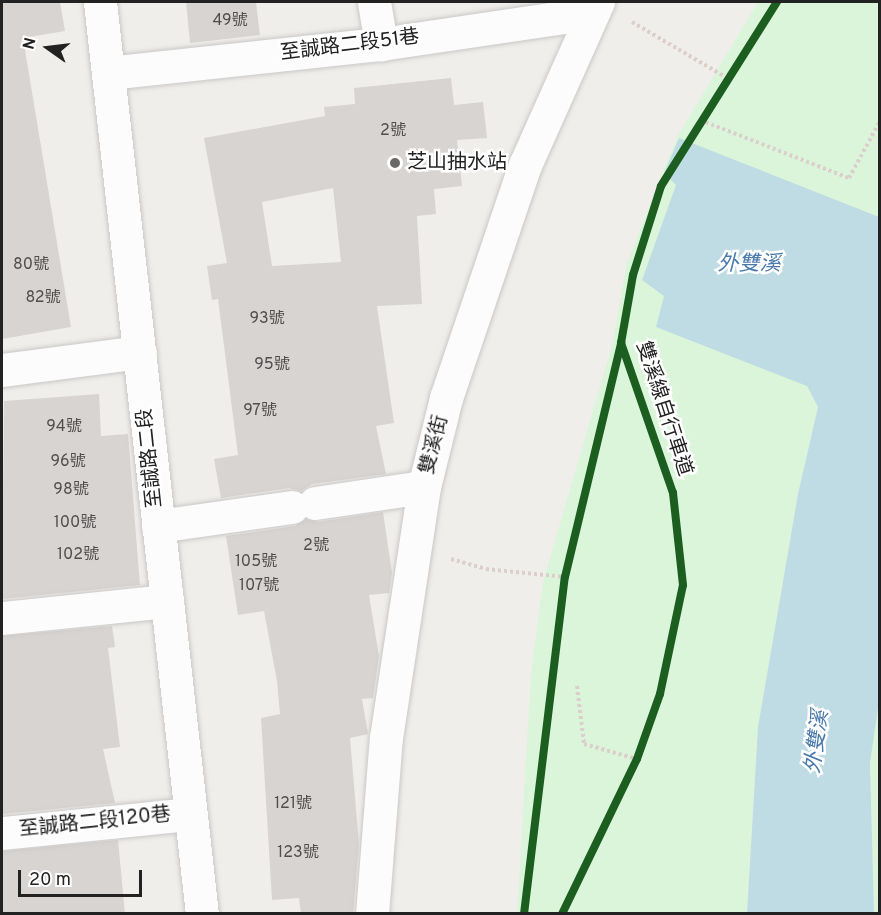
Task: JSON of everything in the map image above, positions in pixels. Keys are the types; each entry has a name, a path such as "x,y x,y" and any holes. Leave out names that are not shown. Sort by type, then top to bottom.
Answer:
{"street":[{"name":"至誠路二段","path":"100,2 189,814 202,914"},
{"path":"374,2 381,44"},
{"name":"至誠路二段51巷","path":"108,73 381,44 601,9"},
{"name":"雙溪街","path":"372,914 386,738 424,487 446,398 480,291 525,165 601,9"},
{"path":"2,370 140,352"},
{"path":"158,526 424,487"},
{"path":"2,618 166,602"},
{"name":"至誠路二段120巷","path":"2,833 189,814"}],"path":[{"path":"601,9 727,78"},
{"path":"721,86 733,69"},
{"path":"694,129 705,111"},
{"path":"700,120 849,178 879,121"},
{"path":"563,588 567,565"},
{"path":"486,569 565,577"},
{"path":"577,686 584,744 637,759"},
{"path":"632,769 641,748"}],"green space":[{"path":"758,2 879,2 879,217 676,185 642,280 807,386 818,407 798,494 758,727 747,913 517,914 531,673 543,582 612,345 627,263 677,137"},
{"path":"879,694 879,913 874,913 870,763"}],"water":[{"name":"外雙溪","path":"679,138 879,217 880,694 870,763 874,913 747,913 758,727 798,494 818,407 807,386 656,327 664,296 642,280 676,185 664,173"}],"building":[{"path":"2,2 60,2 65,31 23,38 71,327 2,339"},
{"path":"186,2 256,2 260,35 190,43"},
{"path":"451,78 454,105 483,102 487,138 457,140 462,186 434,189 436,214 417,216 422,304 377,306 394,423 376,426 386,474 312,484 301,491 289,488 221,498 214,459 238,455 218,299 212,300 207,266 227,263 204,138 325,116 324,107 355,104 354,88","holes":["333,188 341,262 272,266 262,202"]},
{"path":"99,394 101,436 128,434 140,585 2,599 4,401"},
{"path":"383,512 392,573 389,593 369,595 379,656 373,698 362,699 368,734 350,738 359,844 353,914 301,914 299,898 272,900 261,718 280,714 277,681 264,611 238,615 226,536 295,526 306,519 318,522"},
{"path":"112,626 115,647 108,648 120,747 103,749 115,803 2,814 2,636"},
{"path":"118,840 125,914 2,914 2,851"}],"cycle path":[{"name":"雙溪線自行車道","path":"524,914 565,577 621,343 633,275 661,186 777,2"},
{"name":"雙溪線自行車道","path":"562,914 637,759 660,694 683,585 673,493 621,343"}],"place":[{"name":"芝山抽水站","path":"395,163"}]}
